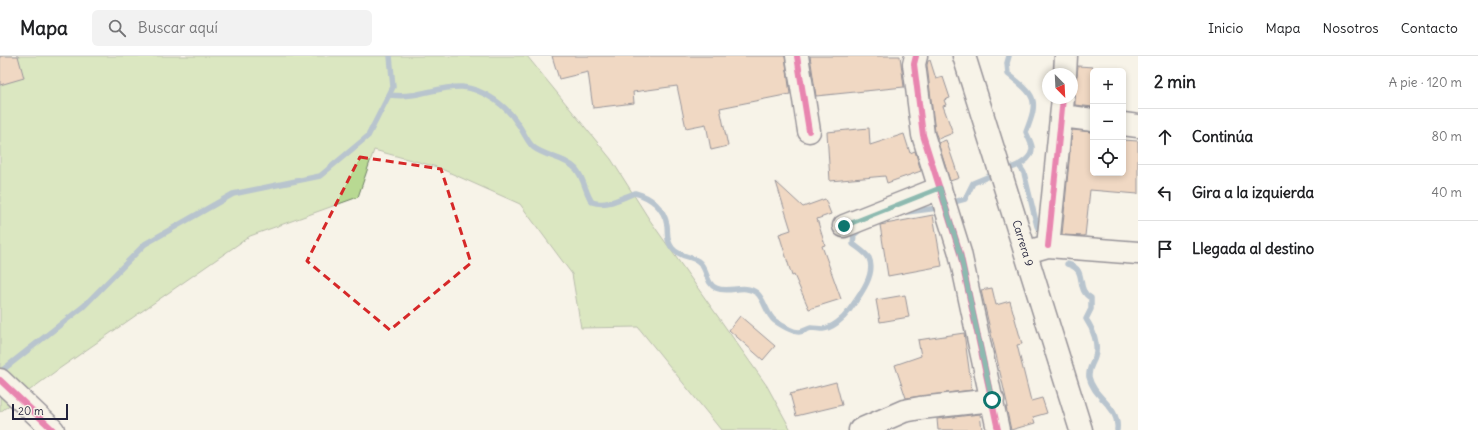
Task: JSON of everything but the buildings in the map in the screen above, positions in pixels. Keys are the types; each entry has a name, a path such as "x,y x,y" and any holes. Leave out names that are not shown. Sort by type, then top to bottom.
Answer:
{"main road":[{"path":"797,56 809,131"},
{"path":"916,56 914,64 924,135 960,253 998,430"},
{"name":"Carrera 9","path":"964,56 1081,430"},
{"path":"1065,68 1066,56"},
{"path":"1048,246 1062,107 1090,119"},
{"path":"1126,124 1138,126"},
{"path":"844,226 940,188"},
{"path":"1025,252 1048,246 1138,253"},
{"path":"0,380 53,430"},
{"path":"860,430 909,410 992,400"}],"highlighted area":[{"path":"360,157 441,169 471,263 390,330 307,261"}],"green space":[{"path":"0,56 527,56 611,159 649,219 767,386 791,430 721,430 638,327 581,328 572,274 520,204 437,167 374,150 358,197 250,236 56,371 0,412"}],"waterway":[{"path":"0,372 84,306 145,244 233,194 320,176 368,136 393,87 390,56"},
{"path":"1005,170 1023,163 1032,152 1032,147 1026,132 1033,112 1032,99 1029,93 1008,74 1007,63 1009,56"},
{"path":"390,95 400,96 418,94 452,87 470,88 486,95 508,111 533,147 561,159 576,169 592,202 609,203 635,193 651,200 663,213 667,225 668,239 672,248 681,255 698,261 703,267 712,286 721,290 752,290 760,296 770,315 775,321 796,332 811,328 823,329 837,323 848,312 865,286 871,265 869,258 864,252 853,244 854,235 861,229"},
{"path":"1019,165 1024,173 1037,226 1041,234"},
{"path":"950,203 965,199 973,183 997,173"},
{"path":"907,212 938,208"},
{"path":"1067,264 1078,270 1083,290 1091,298 1091,309 1086,319 1093,332 1096,342 1096,352 1089,371 1089,377 1096,391 1111,408 1115,415 1117,430"}],"cycle path":[{"path":"797,56 809,131"},
{"path":"916,56 914,64 923,135 960,253 998,430"},
{"path":"1048,246 1062,104"},
{"path":"0,380 53,430"}],"route":[{"path":"844,226 940,188 960,253 992,400"}]}
